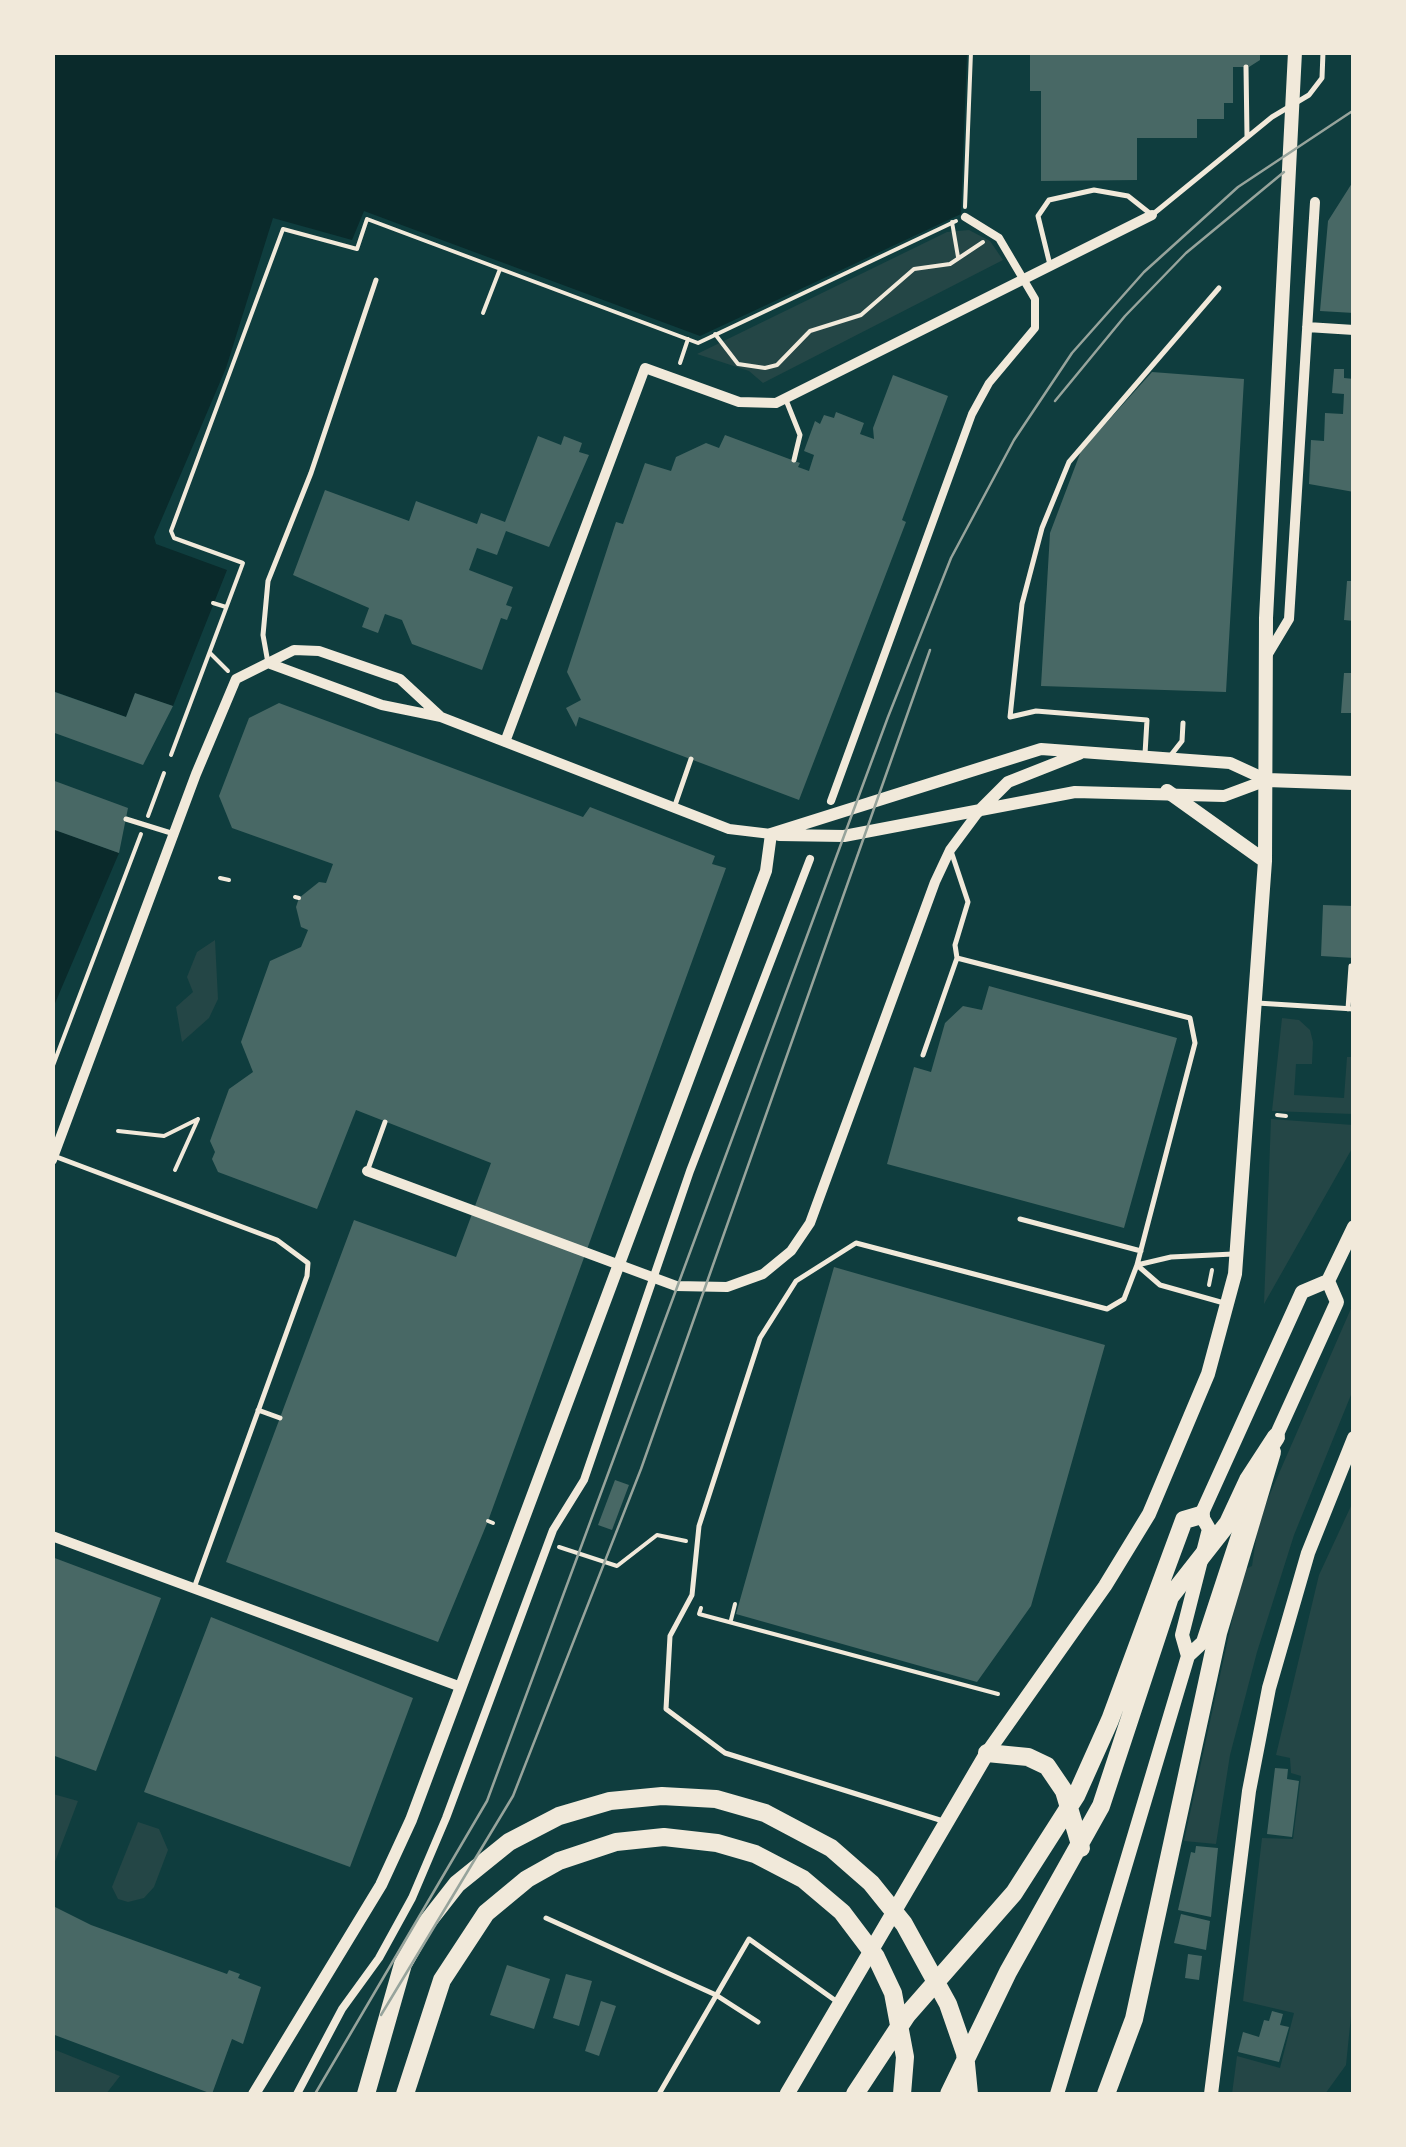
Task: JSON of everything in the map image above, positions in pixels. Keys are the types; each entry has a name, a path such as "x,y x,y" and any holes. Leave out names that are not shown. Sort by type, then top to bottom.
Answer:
{"highway":[{"path":"949,2094 1008,1972 1080,1848 1111,1781 1170,1597 1228,1523 1248,1480 1276,1437"},
{"path":"1106,2094 1134,2018 1218,1633 1276,1437"},
{"path":"855,2094 884,2047 926,1992 1014,1893 1069,1807 1094,1760 1184,1520 1201,1515"},
{"path":"988,1752 1028,1757 1047,1766 1069,1807 1080,1848"},
{"path":"366,2094 403,1964 424,1924 457,1884 498,1849 559,1816 610,1801 662,1796 716,1800 765,1813 812,1836 850,1864 888,1902 934,1974 958,2030 969,2087"},
{"path":"405,2094 442,1980 486,1913 526,1880 560,1861 597,1846 648,1838 698,1839 738,1848 788,1870 824,1895 865,1940 885,1973 899,2011 905,2057 902,2094"}],"main road":[{"path":"787,2094 988,1752 1105,1586 1150,1514 1197,1406 1229,1304 1238,1254 1266,861 1272,507 1295,52"},
{"path":"1267,780 1354,784"},
{"path":"1166,791 1266,861"},
{"path":"1188,1656 1182,1635 1209,1530 1201,1515 1302,1292 1328,1281 1354,1227"},
{"path":"1058,2094 1188,1656 1204,1642 1241,1519 1337,1302 1328,1281"},
{"path":"1212,2094 1249,1791 1269,1688 1308,1553 1354,1438"}],"street":[{"path":"1268,654 1289,619 1315,202"},
{"path":"505,742 645,368 747,404 786,400 1152,216"},
{"path":"831,801 972,414 989,383 1035,328 1034,300 996,234 964,217"},
{"path":"1307,326 1354,330"},
{"path":"53,1158 226,695 242,674 294,650 320,650 400,679 441,717"},
{"path":"268,663 382,704 441,717 738,832 828,838 1076,792 1166,791 1224,796 1267,780"},
{"path":"771,834 1020,752 1041,749 1230,763 1267,780"},
{"path":"367,1172 676,1286 727,1287 752,1280 784,1259 814,1212 950,850 979,810 1008,782 1082,752"},
{"path":"254,2094 381,1885 460,1687 766,871 771,834"},
{"path":"297,2094 342,2010 379,1958 412,1898 446,1818 548,1543 584,1480 696,1155 810,859"},
{"path":"52,1536 460,1687"}],"lane":[{"path":"1050,266 1038,216 1049,200 1094,190 1128,196 1152,216 1247,136 1309,95 1322,78 1323,52"},
{"path":"1246,67 1247,136"},
{"path":"268,663 263,635 268,581 310,474 376,280"},
{"path":"1145,756 1147,720 1036,710 1010,718 1022,604 1042,528 1070,462 1219,288"},
{"path":"786,400 800,435 794,460"},
{"path":"1168,757 1182,741 1184,723"},
{"path":"674,808 691,759"},
{"path":"126,819 174,834"},
{"path":"923,1055 956,958 954,945 968,902 950,850"},
{"path":"946,1822 725,1753 666,1709 670,1636 692,1595 696,1542 760,1338 796,1281 856,1243 1107,1308 1124,1299 1141,1251 1195,1043 1190,1018 956,958"},
{"path":"1256,1003 1351,1009 1351,966"},
{"path":"367,1172 385,1122"},
{"path":"53,1158 277,1240 308,1264 307,1276 194,1590"},
{"path":"1020,1219 1141,1251"},
{"path":"1137,1264 1171,1256 1238,1254"},
{"path":"1137,1264 1160,1285 1229,1304"},
{"path":"258,1410 280,1418"},
{"path":"546,1918 716,1995 758,2022"},
{"path":"658,2094 749,1939 840,2004"}],"path":[{"path":"171,755 243,563 174,538 170,530 283,229 357,249 367,219 698,343 964,217 971,52"},
{"path":"952,222 958,256"},
{"path":"716,334 738,364 750,368 778,365 810,332 861,315 914,269 950,264 996,234"},
{"path":"483,314 500,269"},
{"path":"680,363 688,339"},
{"path":"213,603 226,607"},
{"path":"209,652 228,671"},
{"path":"64,1066 54,1066 164,773"},
{"path":"220,878 228,880"},
{"path":"1277,1115 1286,1116"},
{"path":"118,1131 164,1136 198,1119 175,1170"},
{"path":"1209,1286 1212,1270"},
{"path":"548,1543 617,1566 657,1535 696,1542"},
{"path":"704,1598 699,1614 998,1694"},
{"path":"730,1620 734,1604"}],"shaded area":[{"path":"53,53 967,53 961,214 700,336 364,211 352,240 273,218 226,368 154,537 156,544 227,570 173,706 135,694 126,717 53,691"},
{"path":"969,230 990,241 1003,260 763,383 749,371 697,354 947,232"},
{"path":"53,829 119,853 53,1008"},
{"path":"215,940 218,999 209,1018 182,1042 176,1007 193,992 187,977 197,952"},
{"path":"1282,1018 1299,1020 1310,1030 1313,1042 1312,1064 1296,1064 1294,1095 1344,1098 1347,1057 1353,1057 1353,1114 1272,1111"},
{"path":"1271,1119 1353,1125 1354,1145 1264,1304"},
{"path":"1353,1304 1353,1390 1294,1535 1257,1652 1230,1755 1216,1844 1184,1841 1243,1570 1252,1566 1259,1519"},
{"path":"1351,1506 1354,1987 1346,2065 1325,2094 1232,2094 1237,2056 1280,2068 1294,2013 1243,2001 1262,1838 1293,1839 1301,1776 1291,1773 1290,1758 1276,1755 1319,1575"},
{"path":"52,1794 78,1801 53,1867"},
{"path":"138,1822 159,1829 168,1850 154,1887 144,1898 128,1902 118,1899 112,1887"},
{"path":"52,2049 120,2076 106,2094 53,2094"}],"building":[{"path":"1030,52 1260,52 1260,60 1249,67 1233,67 1233,103 1224,103 1224,119 1197,119 1197,138 1137,138 1137,180 1041,181 1041,91 1030,91"},
{"path":"1354,180 1354,313 1320,311 1328,221"},
{"path":"1334,369 1344,369 1344,378 1354,379 1354,492 1309,484 1311,440 1324,441 1325,413 1343,414 1344,394 1332,393"},
{"path":"1152,372 1244,379 1226,692 1041,686 1050,533 1081,451"},
{"path":"893,375 948,396 902,520 906,522 799,800 579,717 576,727 566,708 581,700 567,672 616,522 623,524 645,463 671,471 676,457 706,443 719,448 725,435 800,463 798,467 809,471 814,455 804,451 815,421 820,424 824,415 834,418 836,412 864,423 860,434 874,439 873,428"},
{"path":"538,436 561,445 564,436 582,443 579,452 589,455 549,547 506,531 497,555 477,548 469,570 513,587 506,605 512,607 507,620 501,618 482,670 412,644 402,620 385,614 378,633 362,627 369,608 293,575 325,490 409,521 416,501 477,524 481,513 505,522"},
{"path":"1347,581 1354,581 1354,621 1344,620"},
{"path":"1344,673 1354,673 1354,713 1341,713"},
{"path":"52,691 126,717 135,693 173,706 143,765 52,732"},
{"path":"279,703 583,817 590,807 715,856 712,864 726,868 488,1521 438,1642 226,1562 354,1220 456,1257 491,1163 356,1110 317,1209 218,1172 212,1159 215,1152 210,1141 229,1089 253,1072 241,1042 270,961 301,947 308,930 301,927 296,907 299,898 319,882 326,883 333,864 232,828 219,796 249,718"},
{"path":"52,780 128,808 119,853 52,829"},
{"path":"1323,905 1354,906 1354,958 1321,956"},
{"path":"989,986 1177,1038 1124,1228 887,1164 914,1067 931,1072 945,1023 963,1006 982,1010"},
{"path":"834,1267 1105,1345 1031,1606 977,1682 736,1614"},
{"path":"615,1480 629,1485 612,1530 598,1525"},
{"path":"52,1557 161,1598 96,1771 52,1755"},
{"path":"211,1617 413,1698 350,1867 144,1792"},
{"path":"1275,1768 1288,1769 1287,1779 1299,1781 1292,1837 1267,1834"},
{"path":"1196,1846 1218,1848 1211,1917 1178,1910 1191,1852 1195,1853"},
{"path":"55,1907 91,1925 227,1974 229,1970 240,1974 238,1978 261,1987 243,2044 232,2039 212,2094 52,2034"},
{"path":"1181,1914 1210,1921 1206,1950 1174,1943"},
{"path":"1188,1954 1202,1956 1199,1980 1185,1978"},
{"path":"507,1965 550,1979 534,2029 490,2015"},
{"path":"566,1974 592,1981 579,2026 553,2018"},
{"path":"601,2001 616,2006 599,2056 585,2051"},
{"path":"1272,2011 1283,2014 1280,2025 1289,2027 1279,2062 1238,2052 1243,2032 1259,2037 1264,2020 1269,2021"}],"tram line":[{"path":"315,2094 487,1801 888,717 951,558 1014,440 1072,353 1144,272 1238,187 1354,110"},
{"path":"1055,401 1125,316 1186,253 1284,172"},
{"path":"381,2015 513,1796 641,1469 930,650"}]}
